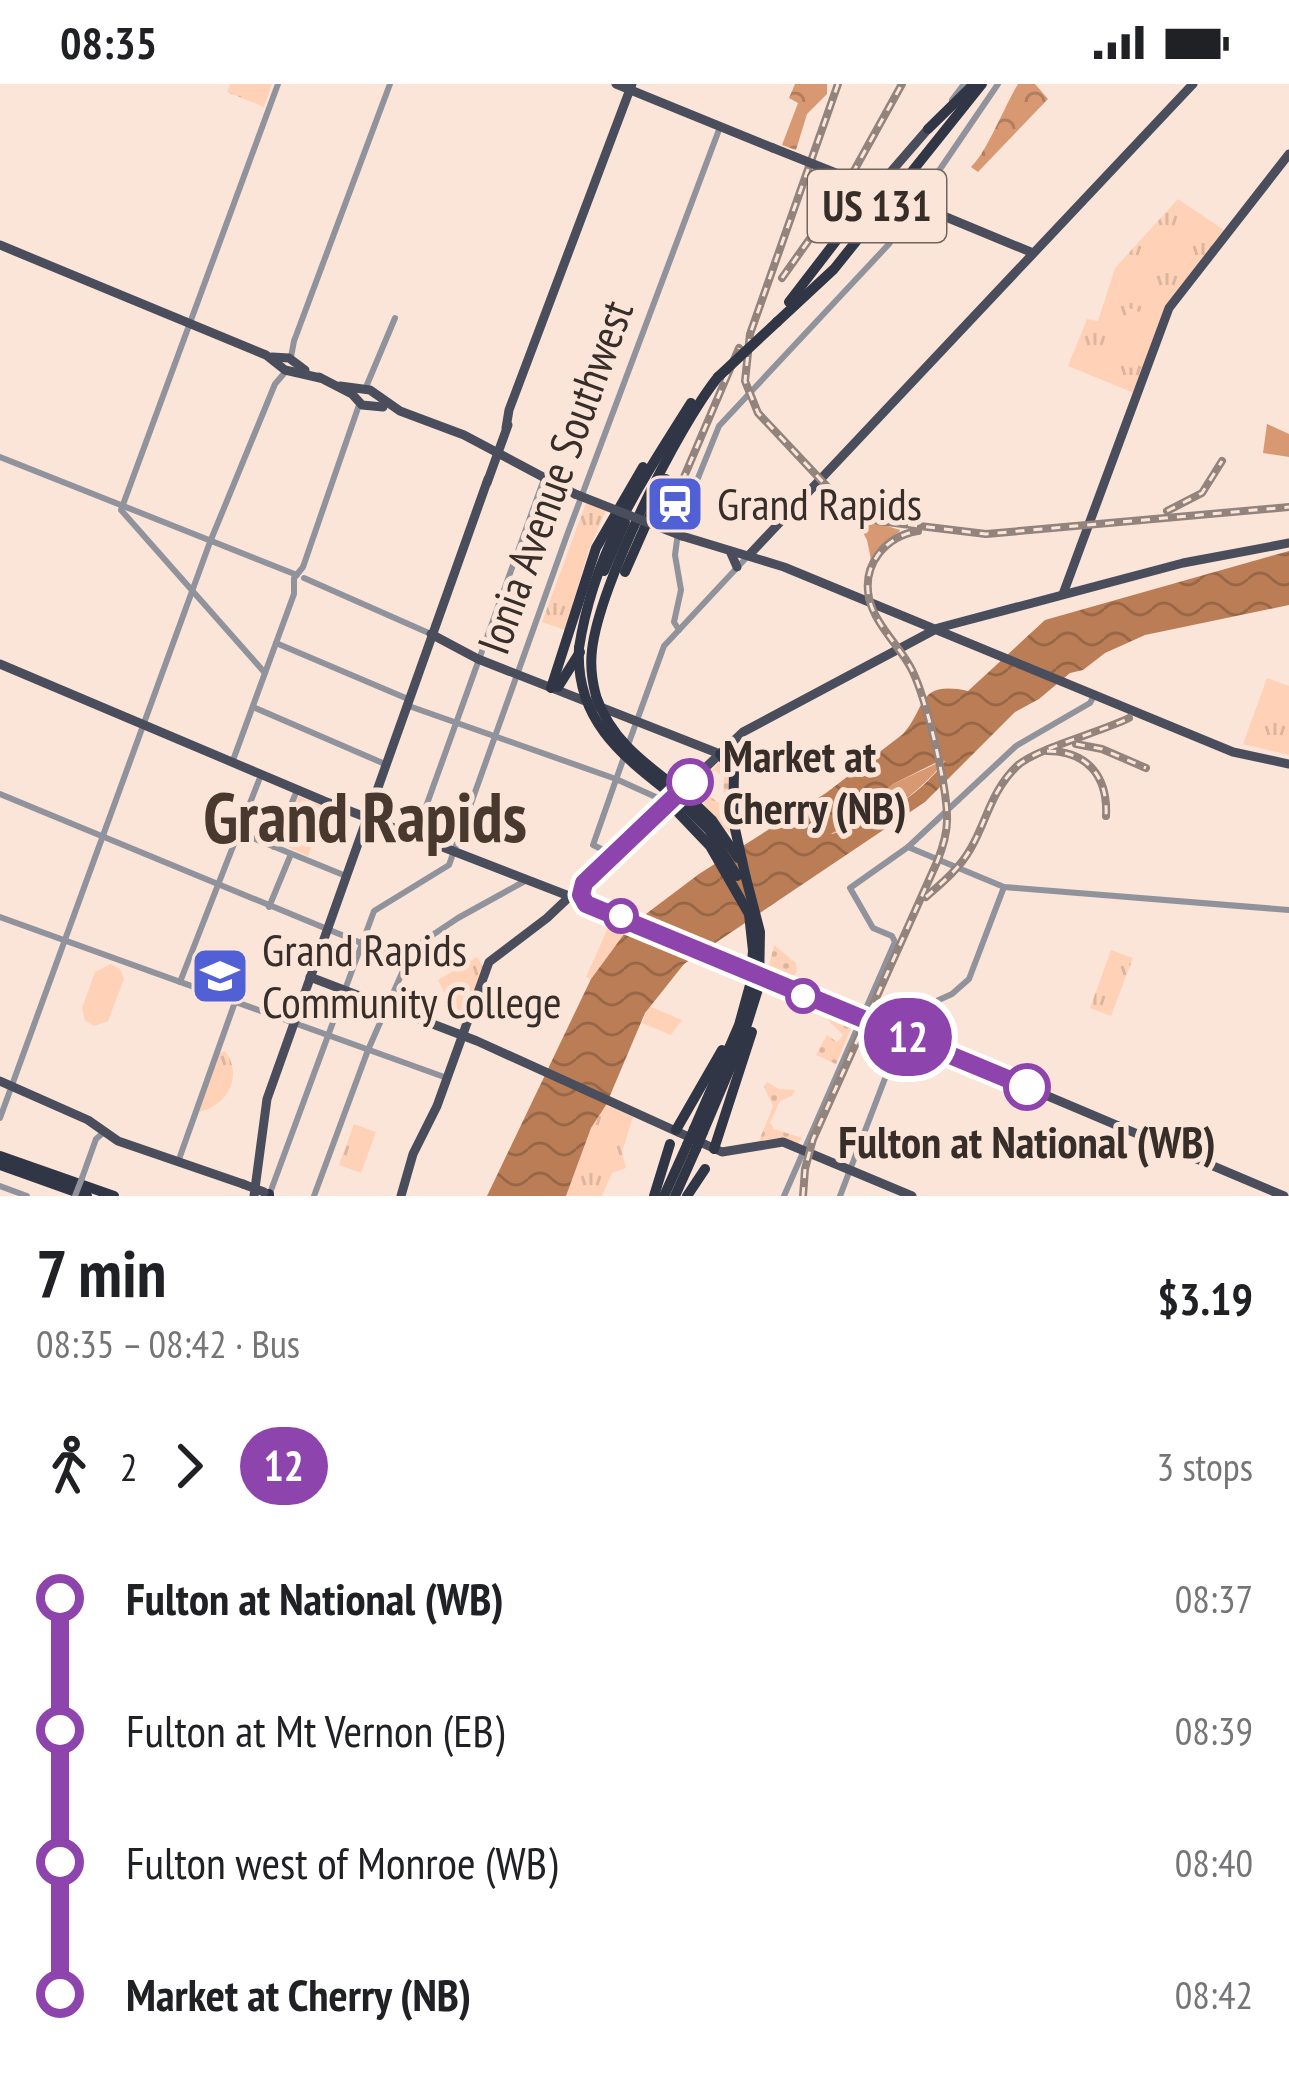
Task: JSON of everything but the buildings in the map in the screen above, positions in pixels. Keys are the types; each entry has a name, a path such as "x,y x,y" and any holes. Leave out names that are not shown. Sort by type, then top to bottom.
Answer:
{"highway":[{"path":"928,129 973,85"},
{"name":"US 131","path":"678,800 605,738 585,699 579,648 606,548 622,514 718,372 834,269 942,135 973,85"},
{"name":"US 131","path":"775,319 855,234 973,85"},
{"path":"834,269 847,262 882,222 902,224 901,197 942,135"},
{"path":"789,302 877,189"},
{"path":"579,648 628,515 688,413"},
{"path":"596,696 601,635 665,482 688,413"},
{"path":"554,689 601,536 630,485 688,413"},
{"name":"US 131","path":"688,413 618,569 592,646 596,696 621,742 727,849"},
{"path":"554,689 585,644 616,558 646,505"},
{"path":"675,1196 754,1008 748,914 727,849 735,777 720,754"},
{"path":"714,1149 754,985 760,932 746,878 727,849"},
{"path":"676,1130 737,1043"},
{"path":"650,1196 670,1144"},
{"path":"664,1196 692,1147"},
{"path":"0,1158 75,1178 114,1196"},
{"path":"0,1158 81,1196"},
{"path":"690,1196 705,1168"}],"main road":[{"path":"616,84 1034,253"},
{"path":"751,554 1192,84"},
{"path":"0,1081 88,1120 127,1144 266,1195 267,1099 630,87"},
{"path":"877,189 928,129"},
{"path":"1064,594 1169,308 1289,154"},
{"path":"902,224 924,229 938,214"},
{"path":"0,245 466,438 575,494 647,523 751,554 1233,752 1289,764"},
{"path":"401,1196 489,962 678,800 750,728 938,628 1183,563 1289,543"},
{"path":"730,550 737,567"},
{"path":"967,620 960,630 969,641"},
{"path":"431,634 478,658 720,754"},
{"path":"0,664 297,790 831,1002 1285,1196"},
{"path":"584,883 581,895 586,904"},
{"path":"310,977 462,1035 714,1149 737,1152 774,1142 802,1149 912,1196"}],"street":[{"path":"265,673 124,514 122,506 278,84"},
{"path":"0,1118 210,542 286,364 390,84"},
{"path":"679,630 674,622 681,590 675,560 680,532 723,419 885,249 998,84"},
{"name":"Ionia Avenue Southwest","path":"454,852 720,126"},
{"path":"232,763 395,318"},
{"path":"0,457 431,634"},
{"path":"415,837 544,478"},
{"path":"614,855 593,845 661,653 751,554"},
{"path":"276,643 455,723 678,800"},
{"path":"784,1196 894,944 892,936 873,928 849,890 908,847 1016,746 1090,703 1095,694"},
{"path":"253,707 386,764"},
{"path":"180,982 261,775"},
{"path":"274,847 297,790"},
{"path":"0,794 407,962"},
{"path":"238,832 346,876"},
{"path":"908,847 1004,887 1289,910"},
{"path":"266,1195 374,911 447,868 454,852"},
{"path":"269,908 291,854"},
{"path":"314,1196 368,1050 421,941 526,881"},
{"path":"840,1196 902,1034 921,1008 962,988 976,967 1004,887"},
{"path":"0,917 448,1078"},
{"path":"178,1162 235,1002"},
{"path":"670,1144 676,1130"},
{"path":"81,1196 75,1178 104,1132"},
{"path":"705,1168 714,1149"},
{"path":"1251,1196 1256,1184"},
{"path":"0,1186 27,1196"}],"green space":[{"path":"230,84 272,84 264,107 227,92"},
{"path":"795,84 827,84 827,94 807,114 796,150 782,145 798,103 789,98"},
{"path":"1018,84 1035,84 1048,99 978,172 971,167"},
{"path":"1178,199 1227,232 1171,305 1136,394 1068,366 1087,319 1098,321 1115,268"},
{"path":"1129,308 1151,316 1132,368 1110,360"},
{"path":"1267,424 1289,434 1289,457 1263,453"},
{"path":"586,503 606,511 589,549 565,630 542,622"},
{"path":"854,516 900,530 871,560"},
{"path":"1267,678 1289,686 1289,755 1243,744"},
{"path":"946,759 894,807 861,825 830,833 893,784"},
{"path":"720,762 729,768 731,835 691,790 703,781 707,785 702,791 719,803 724,777 714,770 705,777"},
{"path":"297,796 326,807 308,856 279,843"},
{"path":"612,919 630,926 591,979 586,977"},
{"path":"774,945 796,963 797,972 791,978 781,977 769,966"},
{"path":"1111,950 1133,958 1111,1016 1090,1008"},
{"path":"477,957 483,967 461,1026 438,980"},
{"path":"110,964 120,969 124,979 108,1021 94,1026 85,1020 82,1008 95,972"},
{"path":"649,1006 682,1020 671,1035 642,1023"},
{"path":"832,1014 853,1024 836,1064 816,1055 827,1035 837,1042 843,1035 827,1019"},
{"path":"225,1051 233,1070 230,1089 218,1103 199,1112 220,1053"},
{"path":"767,1082 795,1090 780,1101 770,1123 774,1129 802,1138 798,1144 777,1138 759,1141 773,1106 764,1087"},
{"path":"606,1105 633,1117 622,1152 626,1168 612,1173 602,1196 566,1196 591,1128"},
{"path":"354,1124 376,1132 361,1173 339,1165"}],"water":[{"path":"1289,551 1289,605 1145,635 1070,673 1015,712 925,802 684,964 645,1013 606,1105 591,1128 566,1196 487,1196 591,979 630,926 699,874 826,793 903,734 931,693 968,691 1045,620","holes":["945,761 894,808 831,834 893,784"]}],"railway":[{"path":"838,84 750,334 745,381 758,413 836,496 878,521 986,534 1289,507"},
{"path":"782,278 840,196 902,84"},
{"path":"675,498 739,348"},
{"path":"1167,511 1202,493 1222,461"},
{"path":"803,1196 813,1139 946,834 943,783 924,701 912,670 869,598 869,574 879,554 896,539 918,531"},
{"path":"926,897 967,855 995,796 1017,766 1038,753 1129,718"},
{"path":"1076,744 1102,749 1146,768"},
{"path":"1047,751 1074,756 1093,769 1103,789 1106,816"}],"bus line":[{"name":"12","path":"690,782 584,883 581,895 586,904 1027,1087"}],"place":[{"name":"Grand Rapids","path":"675,504"},
{"name":"Market at Cherry (NB)","path":"690,782"},
{"name":"Grand Rapids Community College","path":"220,976"},
{"name":"Fulton at National (WB)","path":"1027,1087"}],"district":[{"name":"Grand Rapids","path":"365,818"}]}
